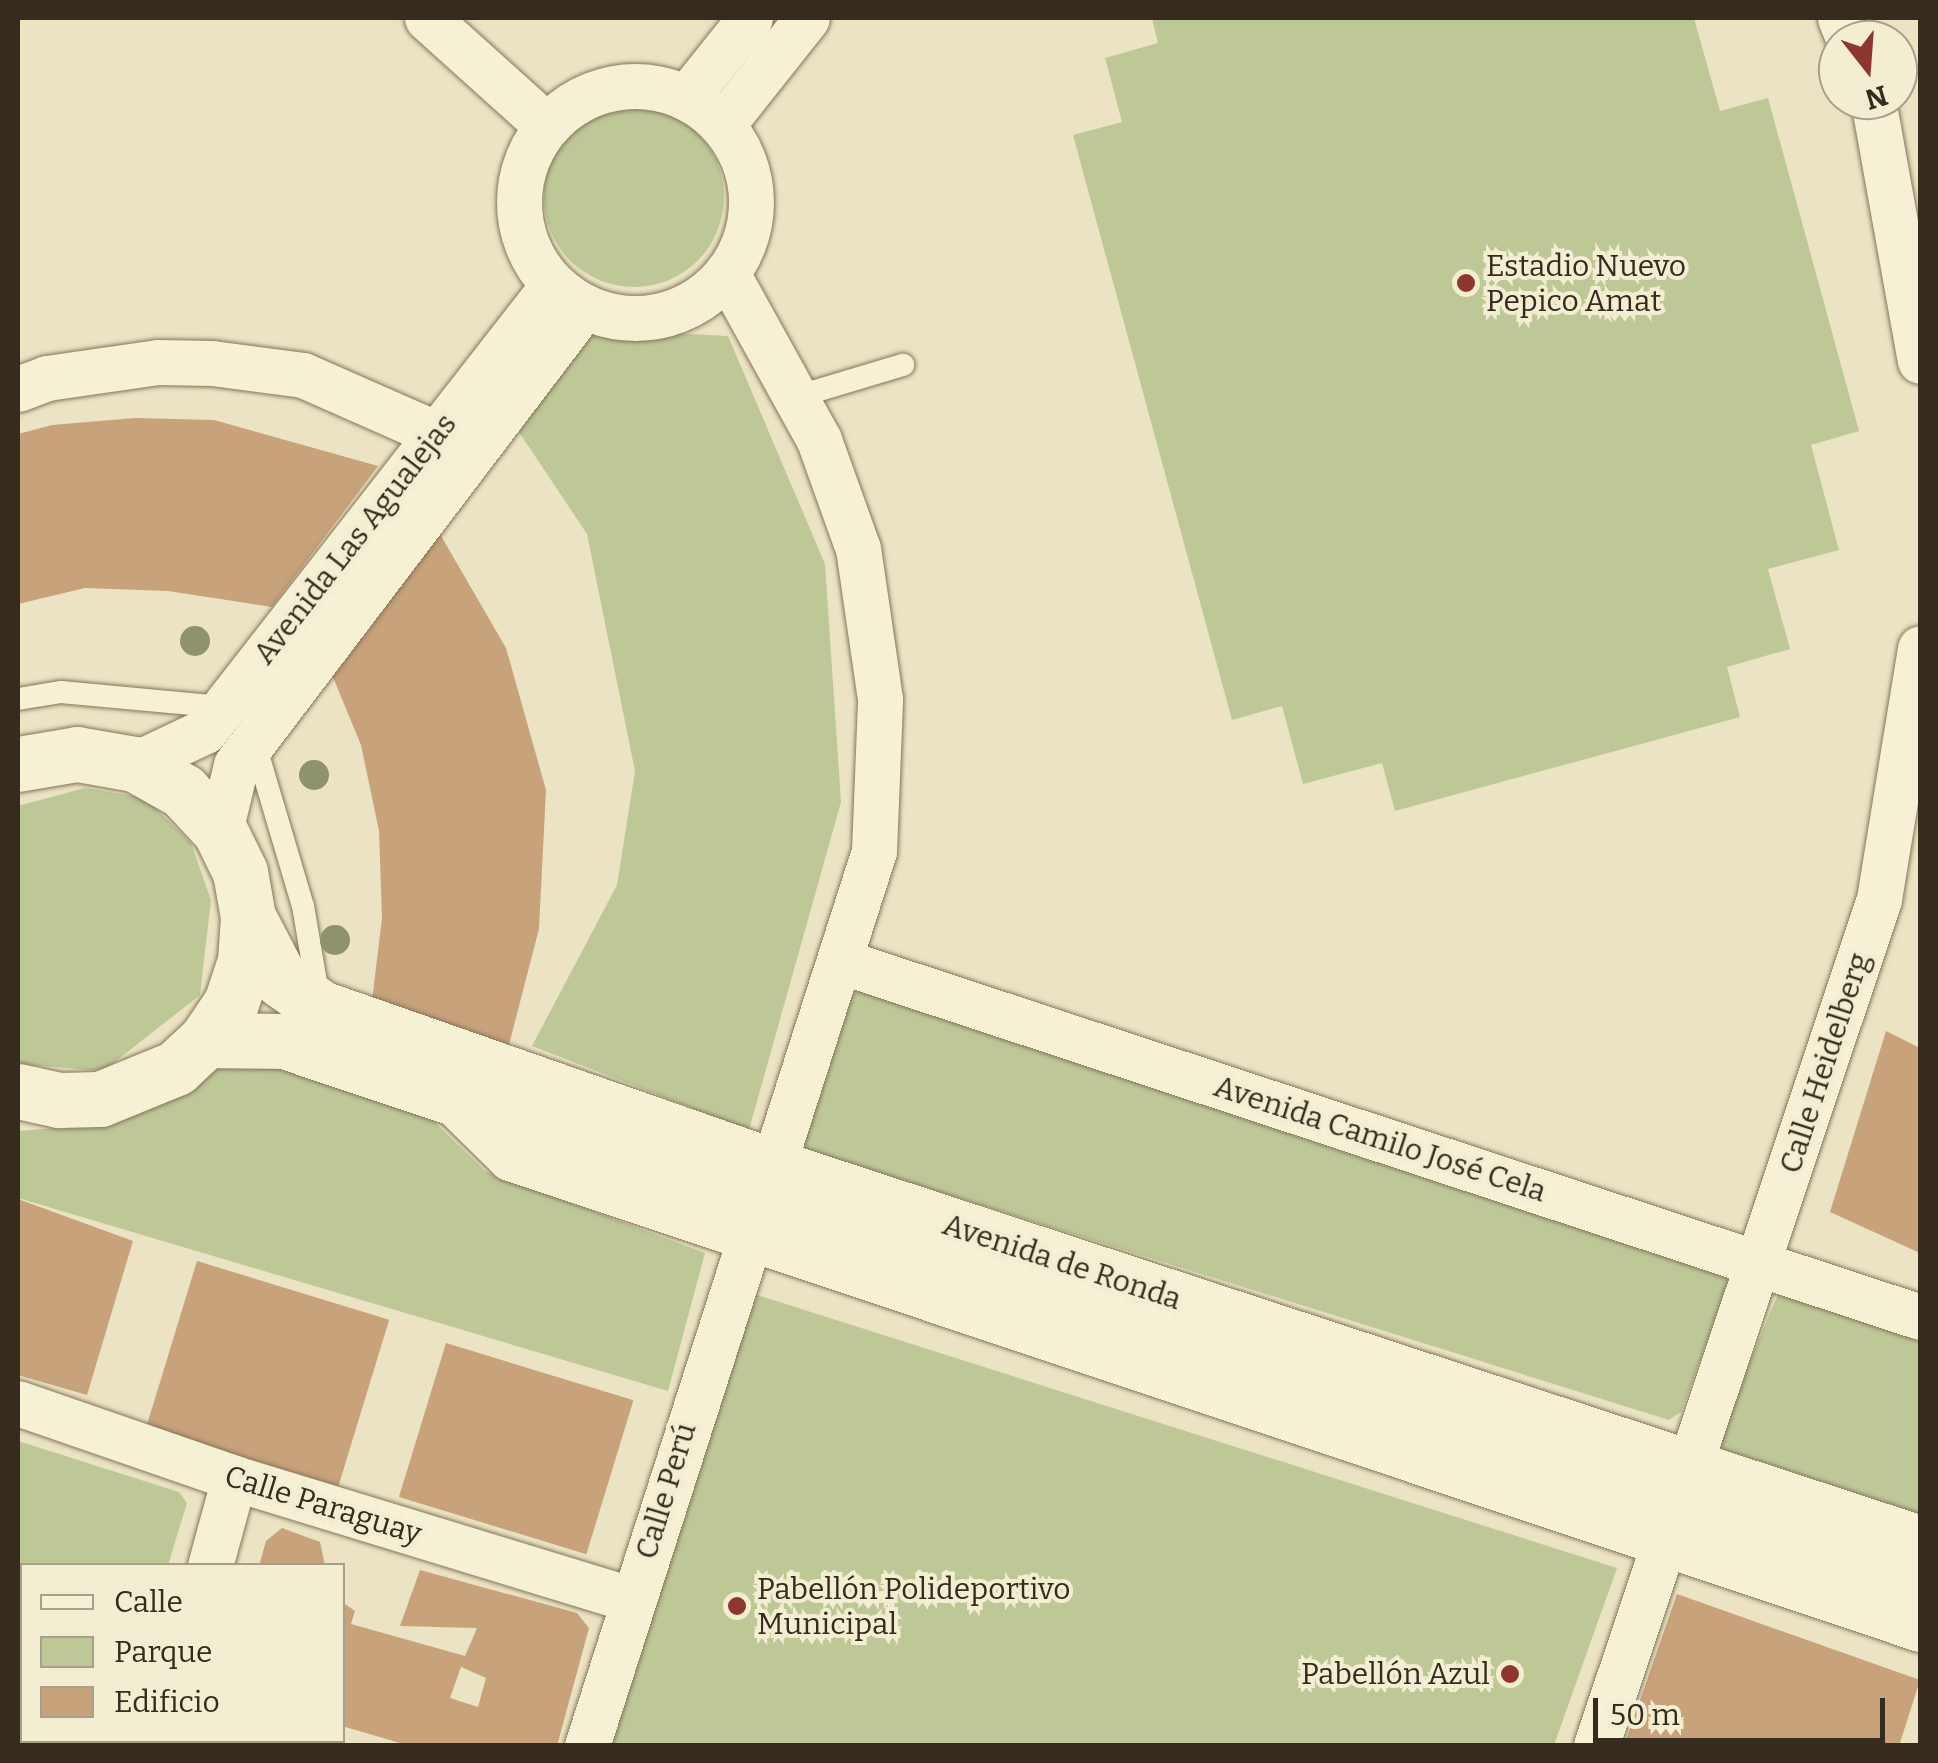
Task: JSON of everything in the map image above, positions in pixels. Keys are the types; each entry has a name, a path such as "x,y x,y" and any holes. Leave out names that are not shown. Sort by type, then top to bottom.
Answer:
{"street":[{"path":"426,18 547,126"},
{"path":"686,98 750,18"},
{"path":"722,124 807,18"},
{"path":"650,87 686,98 722,124 742,153 751,186 750,220 727,272 691,304 656,316 619,318 568,296 532,257 520,224 519,189 547,126 576,102 612,88 650,87"},
{"path":"1892,120 1920,361"},
{"name":"Calle Perú","path":"587,1746 758,1202 874,851 880,700 858,550 819,440 727,272"},
{"name":"Avenida Las Agualejas","path":"135,764 205,731 437,434 568,296"},
{"name":"Avenida Las Agualejas","path":"220,831 236,764 568,296"},
{"path":"18,389 47,378 158,362 212,363 303,375 437,434"},
{"name":"Calle Heidelberg","path":"1596,1746 1679,1508 1879,899 1916,723 1920,648"},
{"path":"18,763 76,754 135,764 183,791 220,831 240,872 248,917 245,961 231,1003 206,1040 164,1075 100,1099 18,1091"},
{"name":"Avenida de Ronda","path":"248,917 281,980 321,1008 758,1202"},
{"name":"Avenida Camilo José Cela","path":"840,961 1920,1317"},
{"name":"Avenida de Ronda","path":"206,1040 284,1041 1920,1588"},
{"name":"Calle Paraguay","path":"18,1403 234,1478 632,1600"},
{"path":"211,1563 234,1478"},
{"name":"Avenida de Ronda","path":"1679,1508 1920,1543"},
{"name":"Avenida de Ronda","path":"1679,1508 1920,1628"}],"lane":[{"path":"796,397 903,365"},
{"path":"18,699 62,692 224,707"},
{"path":"254,741 303,906 321,1008"}],"green space":[{"name":"Estadio Nuevo Pepico Amat","path":"1152,18 1694,18 1720,111 1768,98 1859,431 1811,445 1839,550 1768,569 1790,649 1727,667 1740,717 1395,811 1382,763 1303,784 1282,706 1232,720 1073,135 1122,122 1105,58 1158,43"},
{"path":"634,107 668,114 698,133 717,163 724,197 717,231 698,261 668,280 634,287 600,280 570,261 551,231 544,197 551,163 570,133 600,114"},
{"path":"592,329 728,336 825,564 841,802 749,1130 532,1046 617,885 635,771 587,534 513,423"},
{"path":"85,788 145,798 191,843 211,900 200,995 103,1071 20,1064 18,806"},
{"path":"864,989 1724,1271 1728,1284 1681,1412 1669,1420 808,1151 803,1141 851,995"},
{"path":"220,1065 290,1070 421,1109 485,1171 705,1253 668,1391 18,1198 18,1131 106,1124"},
{"path":"1781,1287 1920,1334 1920,1514 1723,1449 1719,1435"},
{"path":"751,1293 1617,1568 1554,1745 606,1746"},
{"path":"18,1441 179,1492 187,1503 169,1563 20,1563 18,1624"}],"building":[{"path":"135,418 214,420 378,466 272,607 168,591 85,588 18,604 18,434 52,425"},
{"path":"437,529 506,648 546,790 539,929 506,1056 371,1009 382,918 379,831 361,745 330,670"},
{"path":"1886,1031 1920,1048 1920,1253 1830,1212"},
{"path":"18,1199 133,1241 87,1395 18,1375"},
{"path":"197,1261 389,1320 338,1486 146,1427"},
{"path":"446,1343 633,1400 586,1554 399,1497"},
{"path":"282,1528 320,1542 324,1563 260,1563 266,1541"},
{"path":"420,1570 577,1613 589,1628 557,1746 410,1746 345,1727 345,1604 355,1611 351,1624 465,1656 477,1628 400,1626","holes":["461,1667 486,1678 478,1707 450,1698"]},
{"path":"1677,1594 1920,1680 1899,1746 1767,1746 1746,1738 1744,1746 1624,1746"},
{"path":"20,1726 20,1743 136,1743 135,1746 18,1746"}],"place":[{"name":"Estadio Nuevo Pepico Amat","path":"1466,283"},
{"name":"Pabellón Polideportivo Municipal","path":"737,1606"},
{"name":"Pabellón Azul","path":"1510,1674"}]}
